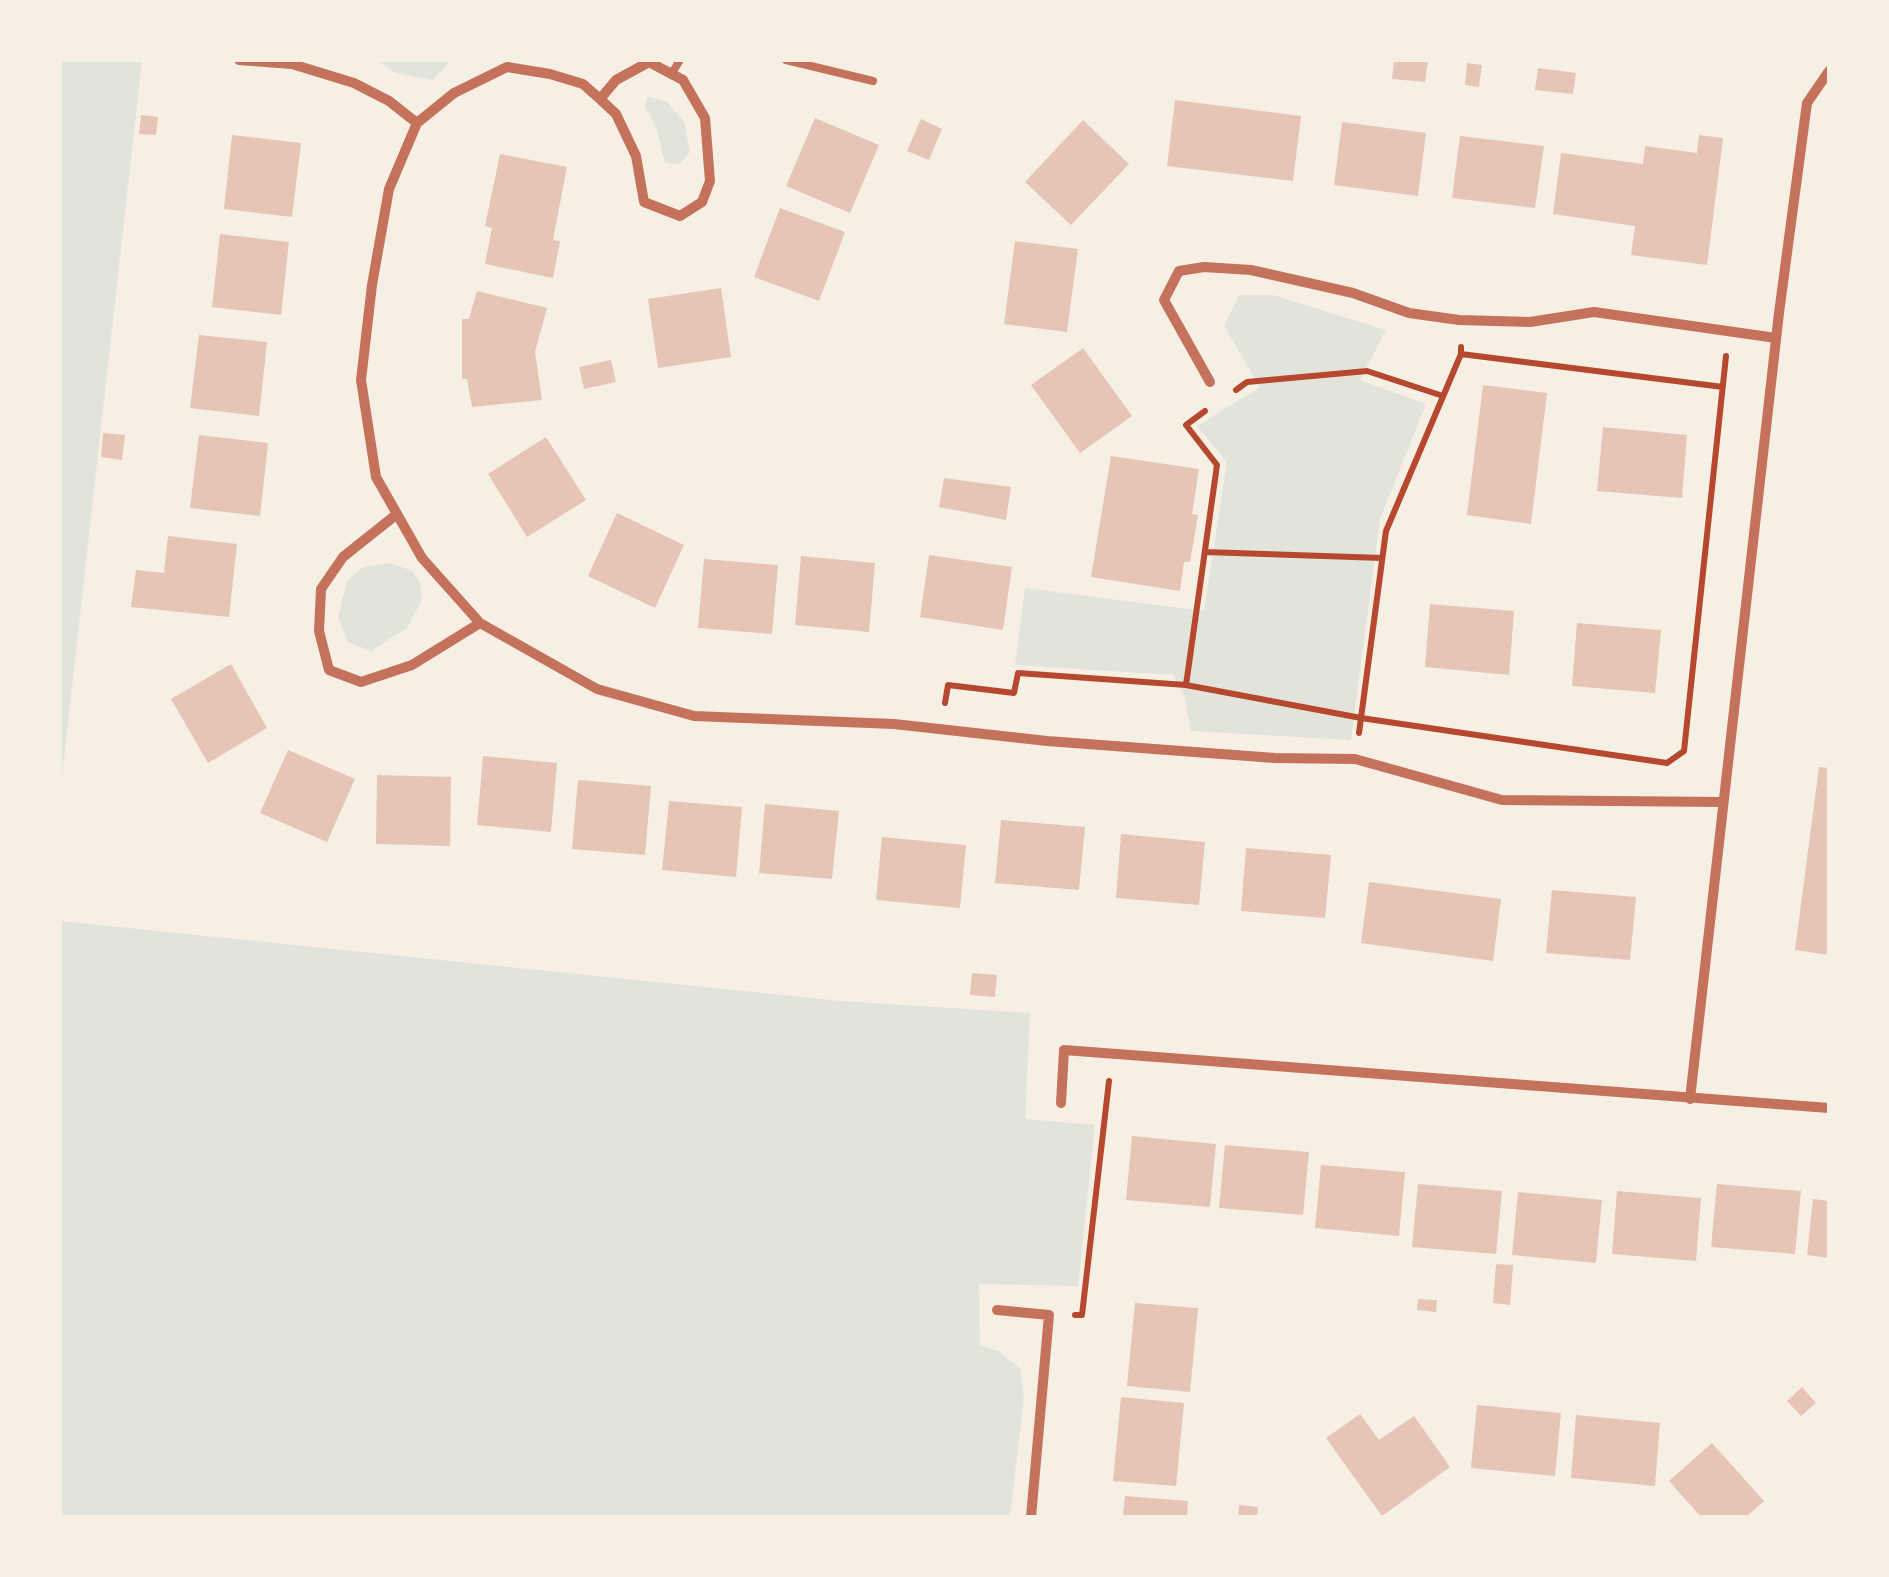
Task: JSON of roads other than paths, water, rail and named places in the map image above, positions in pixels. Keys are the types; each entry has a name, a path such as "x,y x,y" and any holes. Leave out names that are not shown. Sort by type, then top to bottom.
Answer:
{"street":[{"path":"239,60 292,64 354,83 389,101 417,124"},
{"path":"600,99 616,80 649,62 684,80 705,118 710,181 702,202 680,216 644,202 636,156 616,114 582,84 507,67 454,93 417,124 389,189 372,284 362,380 376,477 422,558 480,623 597,689 694,716 894,724 1047,742 1275,758 1355,759 1502,800 1723,802"},
{"path":"1690,1099 1776,338 1807,103 1829,70"},
{"path":"1210,382 1164,300 1178,270 1204,266 1251,270 1353,293 1408,313 1459,320 1530,322 1594,312 1776,338"},
{"path":"397,514 342,557 321,590 319,631 328,670 361,682 412,665 480,623"},
{"path":"1061,1103 1064,1050 1829,1108"},
{"path":"997,1310 1048,1314 1031,1517"}],"lane":[{"path":"672,74 680,60"},
{"path":"786,60 873,81"}]}
